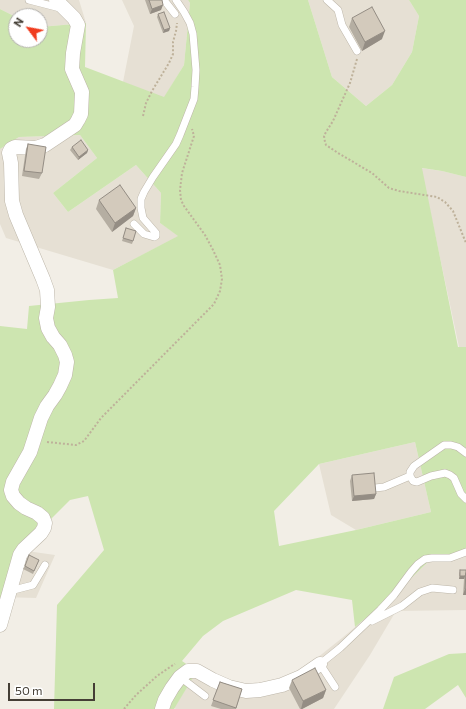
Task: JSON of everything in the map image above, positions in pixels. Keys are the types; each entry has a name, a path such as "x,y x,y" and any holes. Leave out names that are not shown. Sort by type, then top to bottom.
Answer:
{"street":[{"path":"0,625 20,555 24,549 41,533 45,523 43,518 19,503 13,496 11,490 13,482 30,452 47,406 55,395 62,380 67,362 60,345 48,328 46,318 48,307 43,279 16,215 12,201 11,162 9,153 14,147 36,148 45,145 75,125 81,114 82,92 72,69 78,25 74,18 61,4"},
{"path":"162,709 172,688 184,674 197,671 229,687 246,691 260,690 282,686 301,677 320,664"}],"lane":[{"path":"29,0 61,4"},
{"path":"164,0 175,14"},
{"path":"134,224 144,234 154,237 156,236 156,233 144,218 141,208 141,199 152,177 159,170 162,162 176,144 194,99 196,70 193,34 190,23 176,0"},
{"path":"327,0 338,10 342,24 357,51"},
{"path":"466,453 458,447 451,445 444,446 414,466 410,472 410,476 413,481 418,482 437,474 445,473 450,475 454,478 460,494 466,499"},
{"path":"375,488 410,476"},
{"path":"335,687 320,664 365,625 394,595 418,564 425,559 450,558 466,552"},
{"path":"10,591 33,585 45,564"},
{"path":"365,625 402,606 420,592 432,588 453,590"},
{"path":"184,674 205,696"}],"path":[{"path":"143,116 146,103 173,54 173,42 177,23 175,14"},
{"path":"357,51 350,83 333,121 324,136 326,145 372,173 389,188 398,191 437,197 445,202 453,211 466,243"},
{"path":"34,442 51,442 76,445 84,441 101,418 214,304 220,291 222,279 220,265 208,240 181,200 180,190 182,173 194,136 191,127 185,120"},
{"path":"124,709 136,695 157,676 173,665 179,664 184,666 184,674"}],"shaded area":[{"path":"0,0 79,0 86,23 48,26 48,8 8,8 8,13 0,9"},
{"path":"122,0 188,0 190,3 184,65 164,98 123,82 134,26"},
{"path":"308,0 409,0 419,16 412,52 392,85 366,106 332,77"},
{"path":"80,135 97,158 53,193 68,212 136,165 161,193 160,223 179,236 113,270 6,238 0,224 0,149 19,137"},
{"path":"421,168 466,177 466,347 459,347"},
{"path":"415,442 431,512 356,530 331,515 319,464"},
{"path":"20,550 55,555 36,598 2,597"},
{"path":"466,550 466,610 396,611 370,655 334,709 174,708 197,671 222,684 259,687 297,674 396,593 429,561"}],"green space":[{"path":"188,0 308,0 332,77 366,106 392,85 412,52 419,16 409,0 466,0 466,177 422,168 458,347 466,347 466,550 429,561 396,593 355,627 352,600 296,590 223,621 203,636 182,661 197,671 174,709 54,709 57,605 104,550 88,496 70,500 20,550 2,597 0,597 0,326 27,329 29,306 118,298 113,270 178,236 160,223 161,193 136,165 68,212 53,193 97,158 80,135 19,137 0,149 0,9 8,13 8,48 48,48 48,26 86,23 85,67 164,97 184,65 190,3","holes":["415,442 431,512 279,546 274,511 319,464"]},
{"path":"466,653 466,698 458,685 425,709 383,709 394,677 449,654"}],"building":[{"path":"149,0 162,0 163,5 152,9"},
{"path":"372,7 385,31 365,42 352,18"},
{"path":"164,12 170,28 164,30 158,14"},
{"path":"81,140 88,150 79,157 72,147"},
{"path":"28,144 46,147 42,173 24,171"},
{"path":"120,185 136,208 115,223 99,200"},
{"path":"126,228 136,231 133,241 123,238"},
{"path":"374,473 376,494 354,496 352,475"},
{"path":"29,555 39,560 34,571 25,566"},
{"path":"460,570 466,570 465,576 460,576"},
{"path":"315,668 326,690 303,701 292,680"},
{"path":"220,682 242,689 236,708 213,700"}]}
